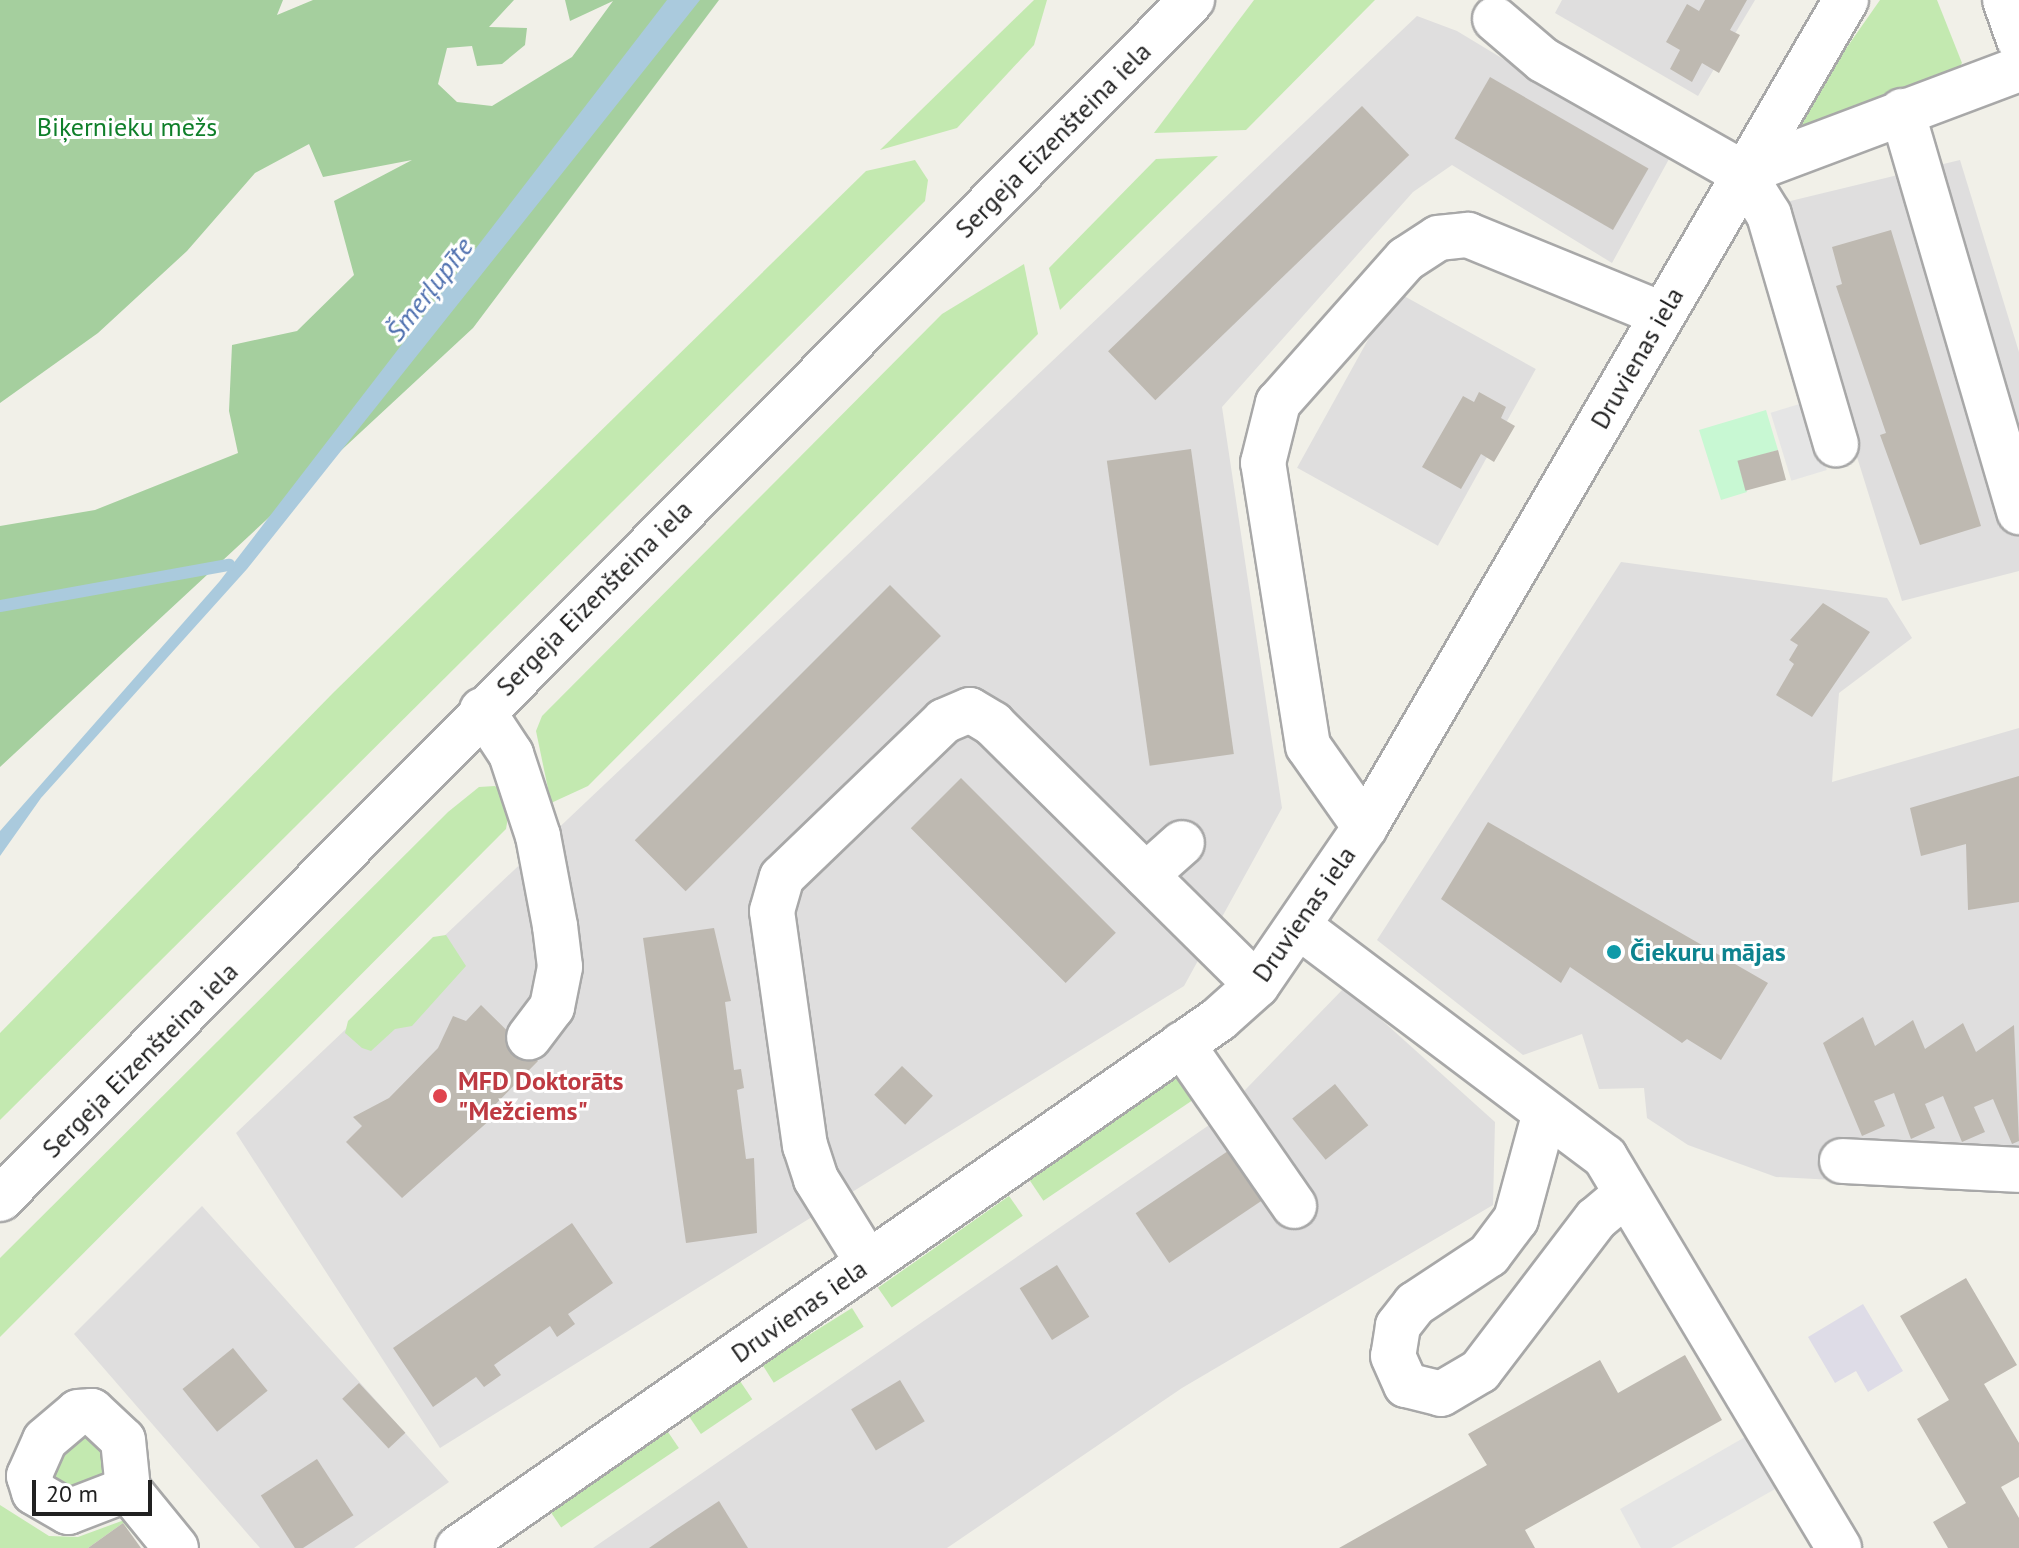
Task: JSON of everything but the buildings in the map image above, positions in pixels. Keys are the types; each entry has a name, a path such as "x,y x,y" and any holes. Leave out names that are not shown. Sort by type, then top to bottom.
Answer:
{"street":[{"name":"Sergeja Eizenšteina iela","path":"0,1199 482,710 1192,0"},
{"name":"Druvienas iela","path":"458,1548 1182,1044 1257,985 1301,928 1365,827 1846,0"},
{"path":"2005,0 2019,40"},
{"path":"1495,19 1543,60 1743,173 1769,215 1836,444"},
{"path":"1743,173 2019,69"},
{"path":"1902,111 2019,512"},
{"path":"1365,827 1308,746 1263,463 1278,403 1406,259 1438,238 1468,235 1662,314"},
{"path":"482,710 511,754 524,795 555,926 560,967 552,1007 529,1037"},
{"path":"868,1263 816,1179 805,1146 772,911 782,877 944,721 970,710 993,724 1257,985"},
{"path":"1146,875 1182,843"},
{"path":"1301,928 1544,1116 1605,1157 1839,1548"},
{"path":"1182,1044 1294,1206"},
{"path":"1544,1116 1516,1219 1489,1255 1415,1304 1398,1326 1393,1356 1406,1385 1441,1394 1480,1371 1596,1219 1626,1194"},
{"path":"1842,1161 2019,1170"},
{"path":"128,1489 176,1548"}],"shaded area":[{"path":"1562,0 1755,0 1698,96 1555,13"},
{"path":"1417,16 1457,31 1669,159 1612,263 1452,165 1413,192 1222,407 1282,808 1184,986 440,1448 236,1133"},
{"path":"1960,160 2019,352 2019,571 1902,601 1778,204"},
{"path":"1395,291 1536,369 1438,546 1297,468"},
{"path":"1806,402 1827,470 1791,481 1771,413"},
{"path":"1621,562 1887,598 1912,638 1839,693 1832,782 2019,728 2019,1190 1776,1177 1688,1145 1647,1118 1644,1088 1599,1089 1582,1034 1523,1055 1377,940"},
{"path":"1345,987 1495,1122 1493,1205 1182,1388 947,1548 593,1548 1215,1121"},
{"path":"202,1206 449,1482 354,1548 260,1548 74,1334"},
{"path":"1863,1304 1903,1371 1868,1392 1856,1371 1835,1383 1808,1337"},
{"path":"1752,1433 1782,1485 1671,1548 1641,1548 1620,1509"}],"green space":[{"name":"Biķernieku mežs","path":"0,0 283,0 277,15 313,0 514,0 489,27 527,28 525,45 502,64 477,66 472,46 447,48 438,84 457,102 492,106 572,57 613,1 570,21 565,0 719,0 473,328 0,767 0,526 95,510 238,453 229,411 232,345 297,331 354,275 334,201 412,160 323,177 309,144 255,173 187,251 98,333 0,403"},
{"path":"1034,0 1047,0 1034,45 957,128 880,150"},
{"path":"1254,0 1375,0 1246,130 1154,133"},
{"path":"1880,0 1937,0 1962,63 1954,75 1807,137 1789,130"},
{"path":"1218,156 1060,310 1049,268 1156,159"},
{"path":"915,160 928,180 925,201 0,1120 0,1033 333,693 866,171"},
{"path":"1024,264 1038,334 588,786 551,803 536,731 542,716 942,314"},
{"path":"1766,410 1778,450 1738,462 1747,492 1721,500 1699,430"},
{"path":"495,786 511,800 506,829 0,1337 0,1258 448,812 479,787"},
{"path":"446,935 466,966 412,1026 395,1029 371,1051 362,1048 345,1033 348,1021 433,937"},
{"path":"1180,1076 1195,1098 1043,1201 1028,1178"},
{"path":"1009,1196 1023,1216 892,1307 878,1288"},
{"path":"852,1308 864,1327 774,1383 762,1364"},
{"path":"740,1381 752,1399 701,1434 689,1416"},
{"path":"89,1428 112,1463 97,1489 52,1492 46,1463"},
{"path":"666,1429 679,1448 561,1527 548,1508"},
{"path":"0,1505 49,1536 78,1537 127,1519 146,1548 123,1523 88,1548 0,1548"}],"water":[{"path":"667,0 700,0 247,569 41,798 0,856 0,831 219,582"}],"waterway":[{"path":"0,606 229,565"}],"place":[{"name":"Čiekuru mājas","path":"1614,952"},
{"name":"MFD Doktorāts \"Mežciems\"","path":"440,1096"}],"water label":[{"name":"Šmerļupīte","path":"429,289"}]}
